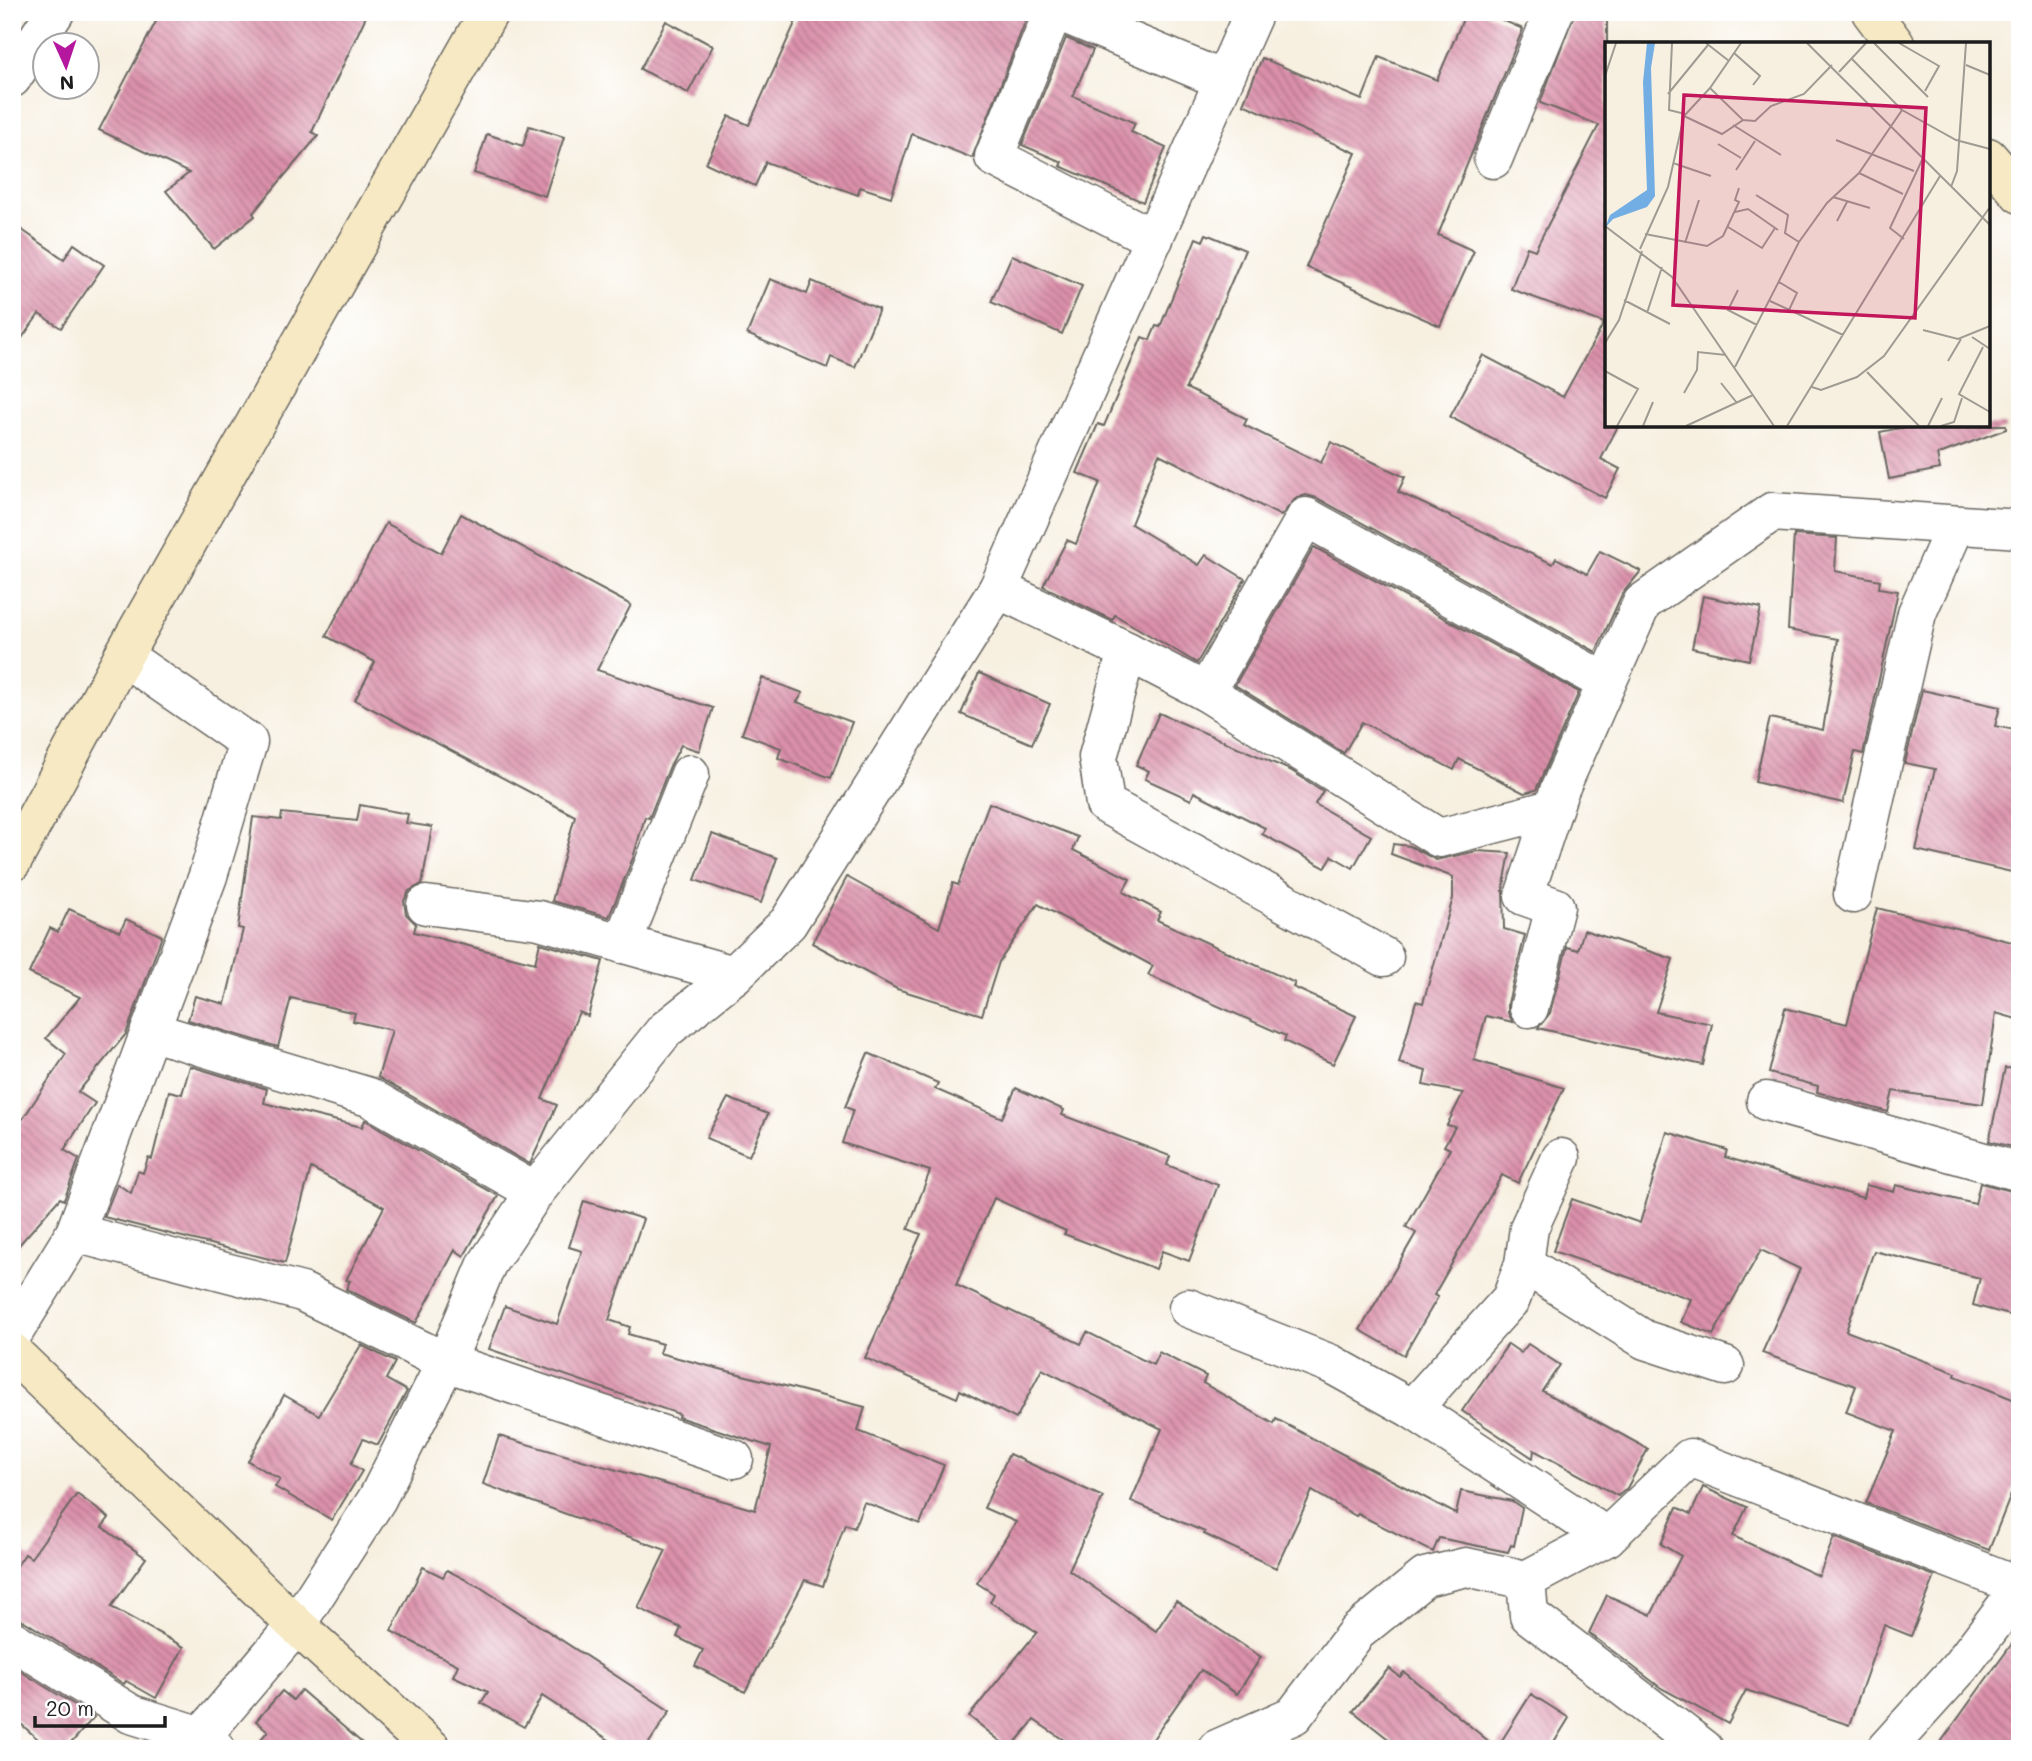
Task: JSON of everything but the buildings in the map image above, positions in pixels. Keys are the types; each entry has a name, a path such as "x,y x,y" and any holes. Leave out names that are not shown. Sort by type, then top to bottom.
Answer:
{"street":[{"path":"12,78 55,12"},
{"path":"12,862 122,656 489,12"},
{"path":"1053,12 994,157 1154,239"},
{"path":"1060,12 1223,80"},
{"path":"12,1640 131,1714 209,1742 296,1625 377,1499 446,1362 487,1264 535,1192 665,1030 734,975 788,923 998,589 1254,12"},
{"path":"1493,159 1554,12"},
{"path":"1871,12 1894,42"},
{"path":"1990,159 2020,194"},
{"path":"1529,1008 1555,907 1524,896 1552,809 1605,682 1642,603 1772,512 2020,529"},
{"path":"1206,692 1306,517 1605,682"},
{"path":"1853,894 1917,613 1956,525"},
{"path":"998,589 1206,692 1439,838 1552,809"},
{"path":"1127,651 1098,757 1105,804 1384,957"},
{"path":"12,1335 75,1233 208,876 248,743 122,656"},
{"path":"622,944 690,775"},
{"path":"426,905 539,920 734,975"},
{"path":"150,1031 369,1097 535,1192"},
{"path":"1766,1101 2020,1171"},
{"path":"1412,1409 1511,1299 1524,1264 1529,1228 1561,1158"},
{"path":"75,1233 302,1292 446,1362 734,1459"},
{"path":"1524,1264 1645,1340 1725,1366"},
{"path":"1188,1308 1331,1364 1412,1409 1607,1538"},
{"path":"12,1352 296,1625 432,1749"},
{"path":"1217,1749 1294,1715 1357,1632 1425,1577 1466,1567 1526,1580 1607,1538 1690,1458 2017,1596 1960,1667 1886,1749"},
{"path":"1526,1580 1529,1615 1704,1749"}]}
